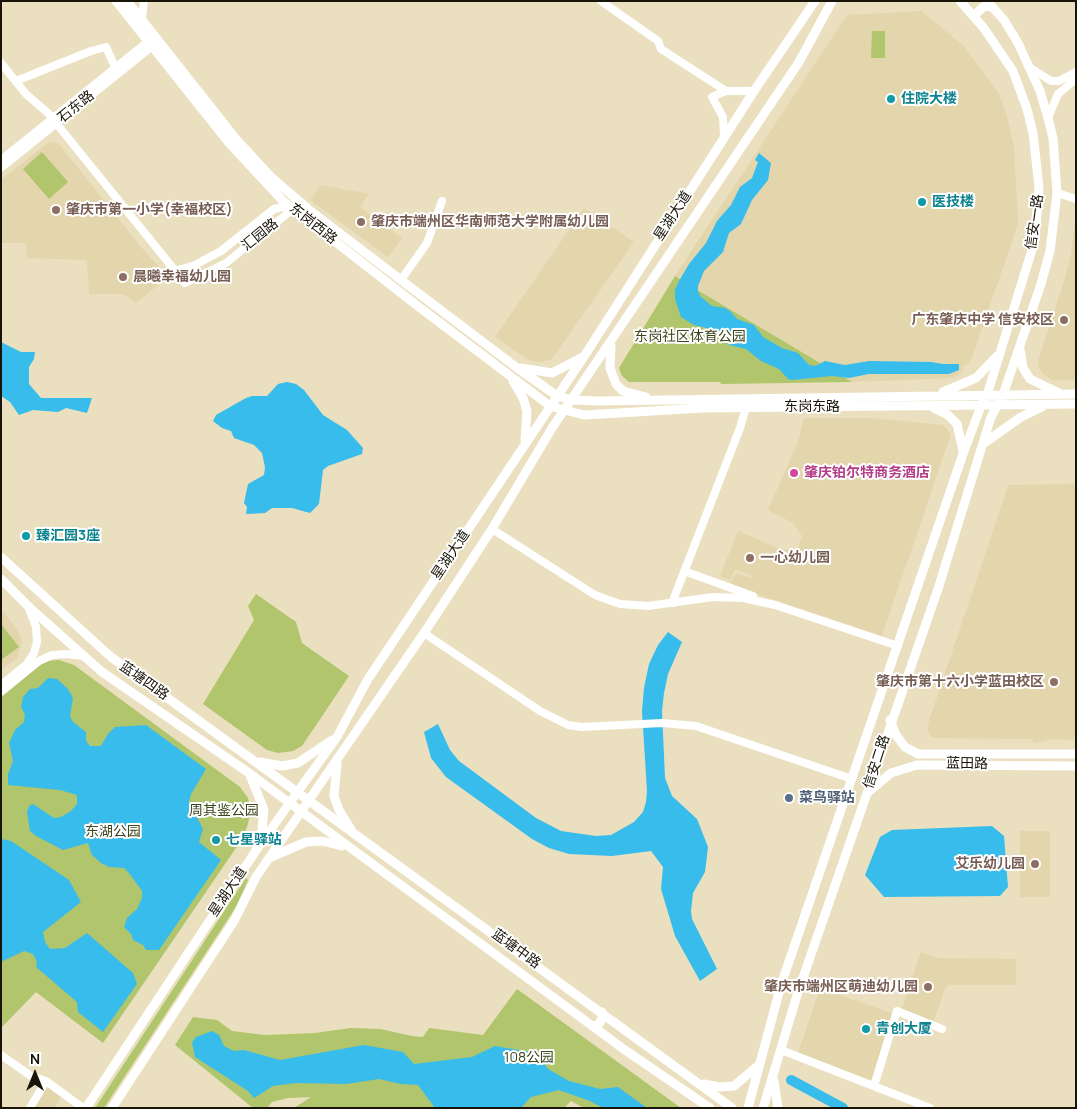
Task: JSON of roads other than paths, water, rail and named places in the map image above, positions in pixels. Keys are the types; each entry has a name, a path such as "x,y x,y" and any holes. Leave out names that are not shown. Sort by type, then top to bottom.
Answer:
{"main road":[{"name":"东岗西路","path":"116,1 271,177 308,209 501,356 557,396"},
{"name":"东岗西路","path":"127,1 142,19 153,41 246,164 293,209 550,406"},
{"name":"星湖大道","path":"85,1108 261,843 337,737 368,678 585,355 724,136 815,1"},
{"name":"星湖大道","path":"112,1108 234,921 256,877 424,633 492,529 520,479 564,411 799,62 832,1"},
{"name":"信安一路","path":"960,1 974,16 1013,71 1027,109 1036,156 1039,187 1035,240 987,395 963,454"},
{"path":"974,16 989,3"},
{"name":"信安一路","path":"982,445 995,406 1003,395 1050,251 1057,192 1053,142 1048,118 1018,43 989,3"},
{"path":"1014,310 1030,316"},
{"path":"612,341 610,368 618,388 631,394 663,400"},
{"path":"1020,346 1023,368 1030,379 1062,394"},
{"path":"931,396 953,389 976,378 999,354"},
{"path":"516,367 540,373 552,373 585,355"},
{"path":"509,376 523,398 527,412 524,445"},
{"name":"东岗东路","path":"550,406 584,415 747,403 958,395 1076,394"},
{"path":"957,406 958,395"},
{"path":"1025,395 1025,406"},
{"name":"东岗东路","path":"557,396 572,400 598,402 663,400 931,406 1076,404"},
{"path":"982,445 1021,417 1044,405"},
{"path":"931,406 948,415 958,424 963,454"},
{"name":"信安二路","path":"763,1108 798,992 954,536 982,445"},
{"name":"信安二路","path":"748,1108 781,985 963,454"},
{"path":"507,470 514,472 520,479"},
{"path":"938,530 954,536"},
{"name":"蓝塘四路","path":"1,557 111,658 255,760 298,793"},
{"name":"蓝塘四路","path":"1,579 84,656 138,697 249,773 290,804"},
{"path":"138,697 149,698 152,692 148,684"},
{"name":"蓝田路","path":"890,720 896,735 905,747 918,754 1076,754"},
{"path":"255,760 282,766 298,763 337,737"},
{"path":"337,761 334,796 339,810 353,834"},
{"name":"蓝田路","path":"867,793 892,772 917,765 1076,766"},
{"path":"249,773 264,810 261,843"},
{"name":"蓝塘中路","path":"298,793 701,1083 732,1108"},
{"name":"蓝塘中路","path":"290,804 592,1026 710,1108"},
{"path":"269,858 306,842 322,841 347,847"},
{"path":"244,869 256,877"},
{"path":"418,899 419,893 427,885"},
{"path":"781,985 798,992"},
{"path":"592,1026 599,1024 602,1019 602,1012"},
{"path":"701,1083 719,1087 734,1086 759,1065"},
{"path":"774,1071 774,1094 778,1108"},
{"path":"697,1099 702,1108"}],"street":[{"path":"142,19 144,1"},
{"path":"601,1 658,41 660,49 726,91"},
{"name":"石东路","path":"1,168 115,67 153,41"},
{"name":"石东路","path":"1,160 54,121 153,41"},
{"path":"16,81 106,47 115,67"},
{"path":"1,63 54,121 175,271"},
{"path":"1029,67 1052,81 1059,82 1074,76"},
{"path":"1048,118 1058,94 1074,76"},
{"path":"724,136 723,117 712,97 726,91 754,91"},
{"path":"1057,192 1076,199"},
{"path":"401,280 428,243 442,201"},
{"name":"汇园路","path":"282,207 293,209 226,263 185,283 175,271 195,265 221,251 274,209 282,207"},
{"path":"495,365 501,356"},
{"path":"672,603 747,403"},
{"path":"492,529 595,595 620,604 648,606 713,597 743,598 775,605"},
{"path":"684,571 775,605 898,646"},
{"path":"1,685 28,664 34,654 37,642 36,627 29,607"},
{"path":"424,633 557,721 581,727 662,723 683,724 712,730 852,779"},
{"path":"1,692 40,661 52,655 84,656"},
{"path":"874,1086 897,1011 942,1029"},
{"path":"781,1050 930,1108"},
{"path":"1,1056 31,1076 46,1081 85,1108"},
{"path":"30,1108 46,1081"}],"water":[{"path":"759,153 771,163 768,180 752,200 741,224 729,233 723,252 704,271 698,286 700,296 712,306 725,308 737,319 754,325 763,337 782,348 798,353 809,365 815,366 825,361 845,365 869,361 931,362 959,364 959,370 949,374 869,374 849,378 832,376 792,380 788,379 779,369 761,361 746,349 729,345 718,331 694,325 681,317 675,299 675,290 679,281 689,264 706,243 717,221 731,205 740,187 752,178 758,162 755,160"},
{"path":"1,342 21,352 35,352 34,359 29,367 29,384 41,398 92,398 87,413 66,408 58,412 33,410 19,415 10,402 1,396"},
{"path":"287,382 296,384 304,390 323,415 347,430 363,448 362,454 328,466 323,470 319,504 310,513 292,508 272,508 265,513 246,514 247,507 244,503 248,484 264,475 265,467 262,453 254,445 234,438 231,431 222,428 213,421 216,415 246,398 267,396 278,384"},
{"path":"668,632 682,642 668,674 664,693 662,711 665,778 672,796 697,819 708,847 705,872 693,893 691,911 692,919 717,969 700,981 675,936 661,889 663,867 651,851 612,856 569,854 549,848 532,839 446,777 431,758 424,732 438,724 450,750 459,761 536,818 561,831 596,836 611,835 634,822 643,812 646,802 642,711 644,688 649,664 658,645"},
{"path":"48,678 57,679 68,689 73,698 70,716 73,722 86,732 86,741 90,746 101,746 115,727 146,725 206,769 191,794 189,802 203,829 199,842 221,860 159,950 146,950 143,945 133,940 131,934 124,927 127,918 137,909 142,898 142,891 124,868 109,867 101,863 92,855 88,843 63,850 30,831 27,812 29,806 33,804 54,818 61,817 71,811 77,804 77,795 60,790 8,785 8,774 13,761 9,743 15,730 24,722 25,714 21,707 23,697 30,689 38,688"},
{"path":"992,826 1004,836 1008,887 1000,896 884,897 865,875 880,837 892,830"},
{"path":"1,839 11,841 69,880 81,902 43,932 45,942 50,949 65,948 87,933 133,973 137,984 103,1032 78,1012 77,1002 36,967 37,962 33,954 24,951 1,962"},
{"path":"212,1031 219,1035 224,1046 234,1051 244,1050 280,1060 364,1045 403,1052 414,1064 472,1057 495,1046 536,1053 548,1069 569,1081 600,1089 618,1087 647,1108 603,1108 590,1101 559,1090 531,1097 521,1108 435,1108 418,1085 401,1084 379,1079 346,1084 296,1083 273,1086 254,1098 248,1091 195,1057 192,1042 196,1037"}],"waterway":[{"path":"791,1080 843,1108"}],"place":[{"name":"住院大楼","path":"891,99"},
{"name":"医技楼","path":"922,202"},
{"name":"肇庆市第一小学(幸福校区)","path":"56,210"},
{"name":"肇庆市端州区华南师范大学附属幼儿园","path":"361,222"},
{"name":"晨曦幸福幼儿园","path":"123,277"},
{"name":"广东肇庆中学 信安校区","path":"1064,320"},
{"name":"肇庆铂尔特商务酒店","path":"794,473"},
{"name":"臻汇园3座","path":"26,536"},
{"name":"一心幼儿园","path":"750,558"},
{"name":"肇庆市第十六小学蓝田校区","path":"1054,682"},
{"name":"菜鸟驿站","path":"789,798"},
{"name":"七星驿站","path":"216,840"},
{"name":"艾乐幼儿园","path":"1035,864"},
{"name":"肇庆市端州区萌迪幼儿园","path":"928,987"},
{"name":"青创大厦","path":"866,1029"}],"park label":[{"name":"东岗社区体育公园","path":"690,337"},
{"name":"周其鉴公园","path":"224,811"},
{"name":"东湖公园","path":"113,832"},
{"name":"108公园","path":"529,1058"}]}
